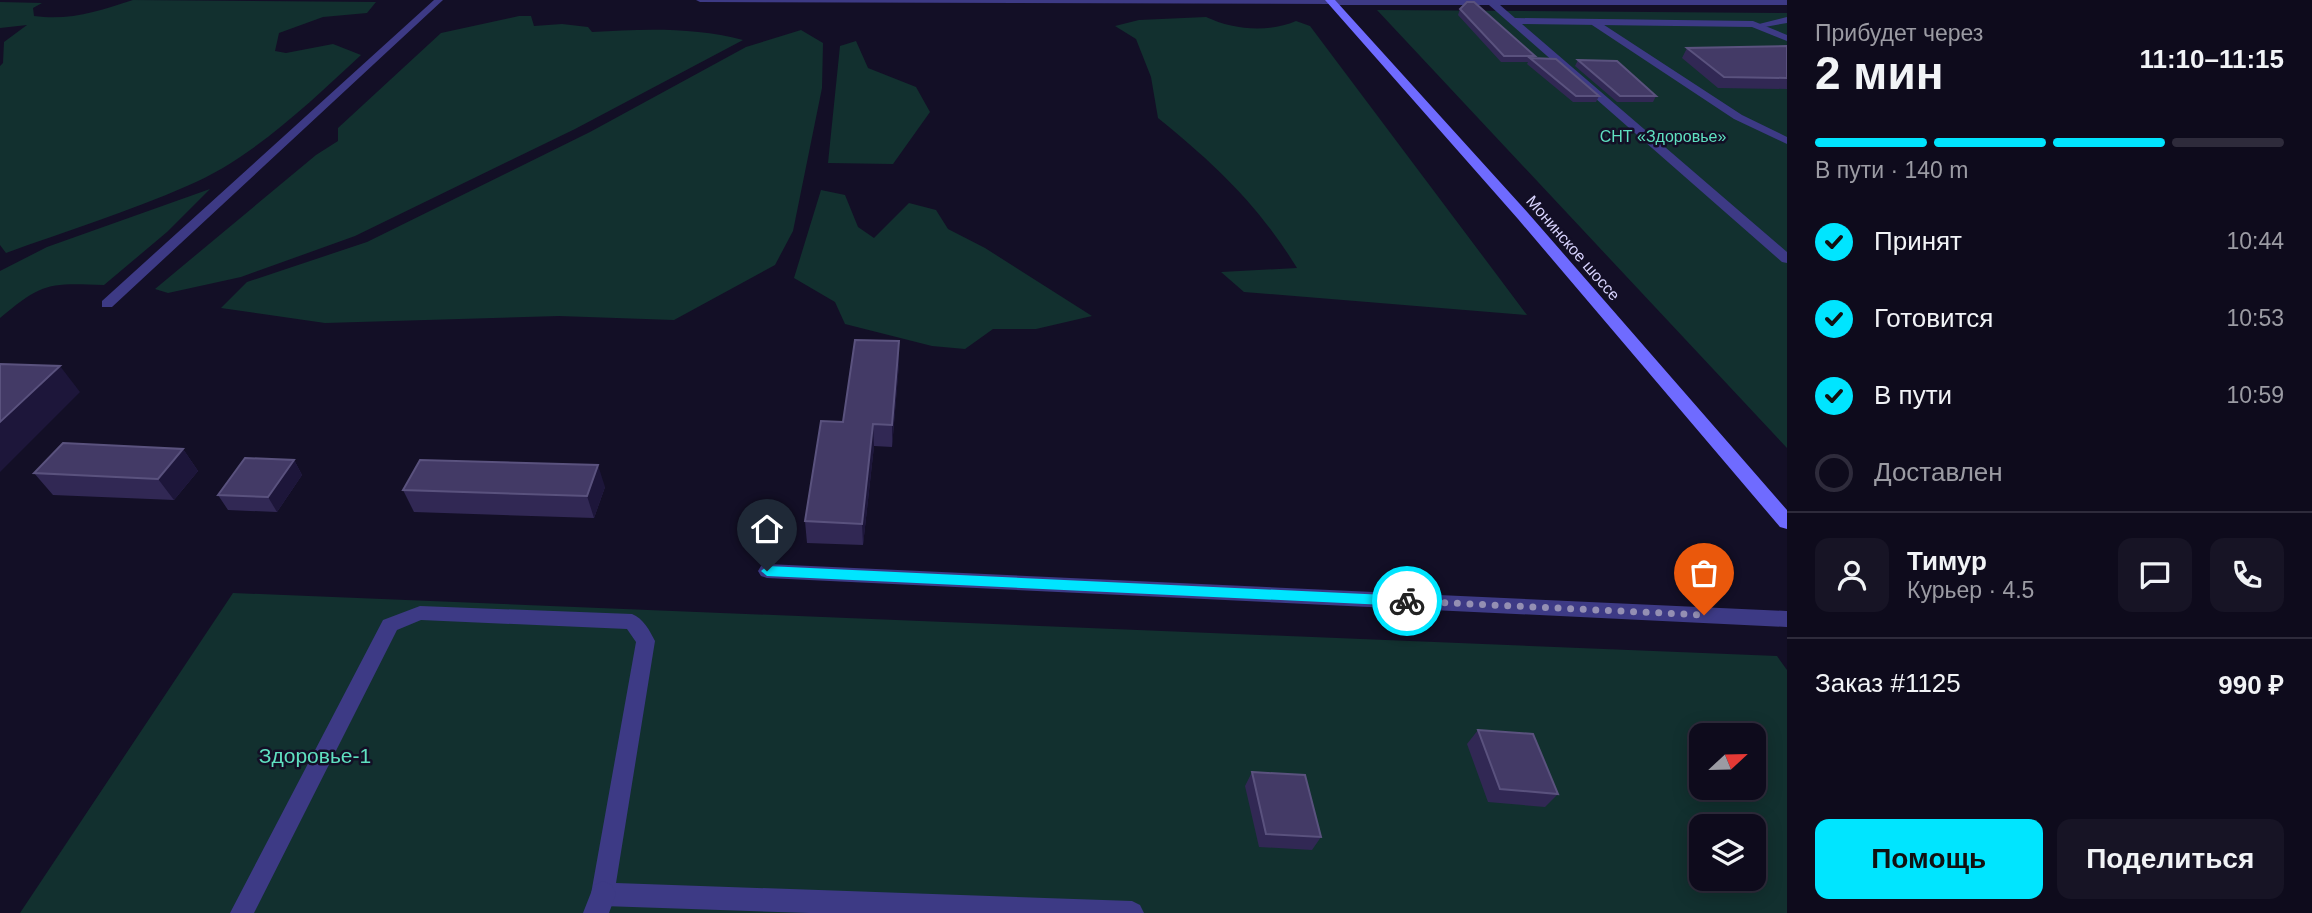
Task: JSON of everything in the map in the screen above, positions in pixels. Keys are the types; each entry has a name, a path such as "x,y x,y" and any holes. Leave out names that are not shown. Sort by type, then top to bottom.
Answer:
{"main road":[{"name":"Монинское шоссе","path":"1331,1 1523,216 1787,523"}],"street":[{"path":"1331,1 1787,2"},
{"path":"1491,2 1787,259"},
{"path":"1514,21 1759,25 1787,38"}],"lane":[{"path":"107,304 439,0"},
{"path":"700,0 1331,1"},
{"path":"1759,25 1787,20"},
{"path":"1595,23 1738,117 1787,141"},
{"path":"767,571 1787,618"},
{"path":"242,913 390,625 419,613 632,622 646,641 599,904 1132,913"}],"green space":[{"path":"133,0 376,2 367,13 323,17 279,33 275,51 286,53 333,44 361,55 279,128 235,160 165,195 6,253 0,245 0,66 3,63 4,42 27,25 0,28 0,2 42,3 33,8 34,16 60,17 96,11"},
{"name":"СНТ «Здоровье»","path":"1377,10 1787,13 1787,448"},
{"path":"519,16 531,16 534,26 562,24 588,27 592,32 687,31 743,40 575,129 355,236 241,277 168,293 155,289 316,155 338,141 338,128 441,33"},
{"path":"1206,17 1239,27 1274,27 1296,21 1310,26 1527,315 1244,292 1221,272 1297,268 1267,225 1235,187 1158,118 1151,77 1136,39 1115,26 1139,20"},
{"path":"801,30 823,43 822,88 793,231 775,265 674,320 559,316 325,323 221,308 247,282 367,242 590,132 746,47"},
{"path":"856,41 868,68 916,87 930,112 893,164 828,163 840,46"},
{"path":"210,189 167,232 104,285 71,284 48,287 27,297 0,318 0,271 47,247"},
{"path":"821,190 845,195 858,227 874,238 909,203 936,210 948,229 985,248 1092,316 1036,329 993,329 965,349 932,346 845,324 835,302 794,278"},
{"name":"Здоровье-1","path":"233,593 1777,656 1787,670 1787,913 20,913"}],"building":[{"path":"1467,2 1474,2 1535,56 1504,56 1460,9"},
{"path":"1787,46 1787,78 1724,77 1687,48"},
{"path":"1530,58 1556,59 1599,96 1576,96"},
{"path":"1578,60 1617,61 1656,96 1620,96"},
{"path":"855,340 899,341 892,425 873,424 862,524 805,521 821,421 843,422"},
{"path":"0,364 60,366 0,422"},
{"path":"63,443 183,449 158,479 34,473"},
{"path":"245,458 294,460 268,497 218,495"},
{"path":"420,460 598,465 587,496 403,490"},
{"path":"1478,730 1533,734 1558,794 1500,789"},
{"path":"1252,772 1305,775 1321,837 1266,834"}],"way so far":[{"path":"1407,601 1704,615"}],"route":[{"path":"767,571 1407,601"}]}
